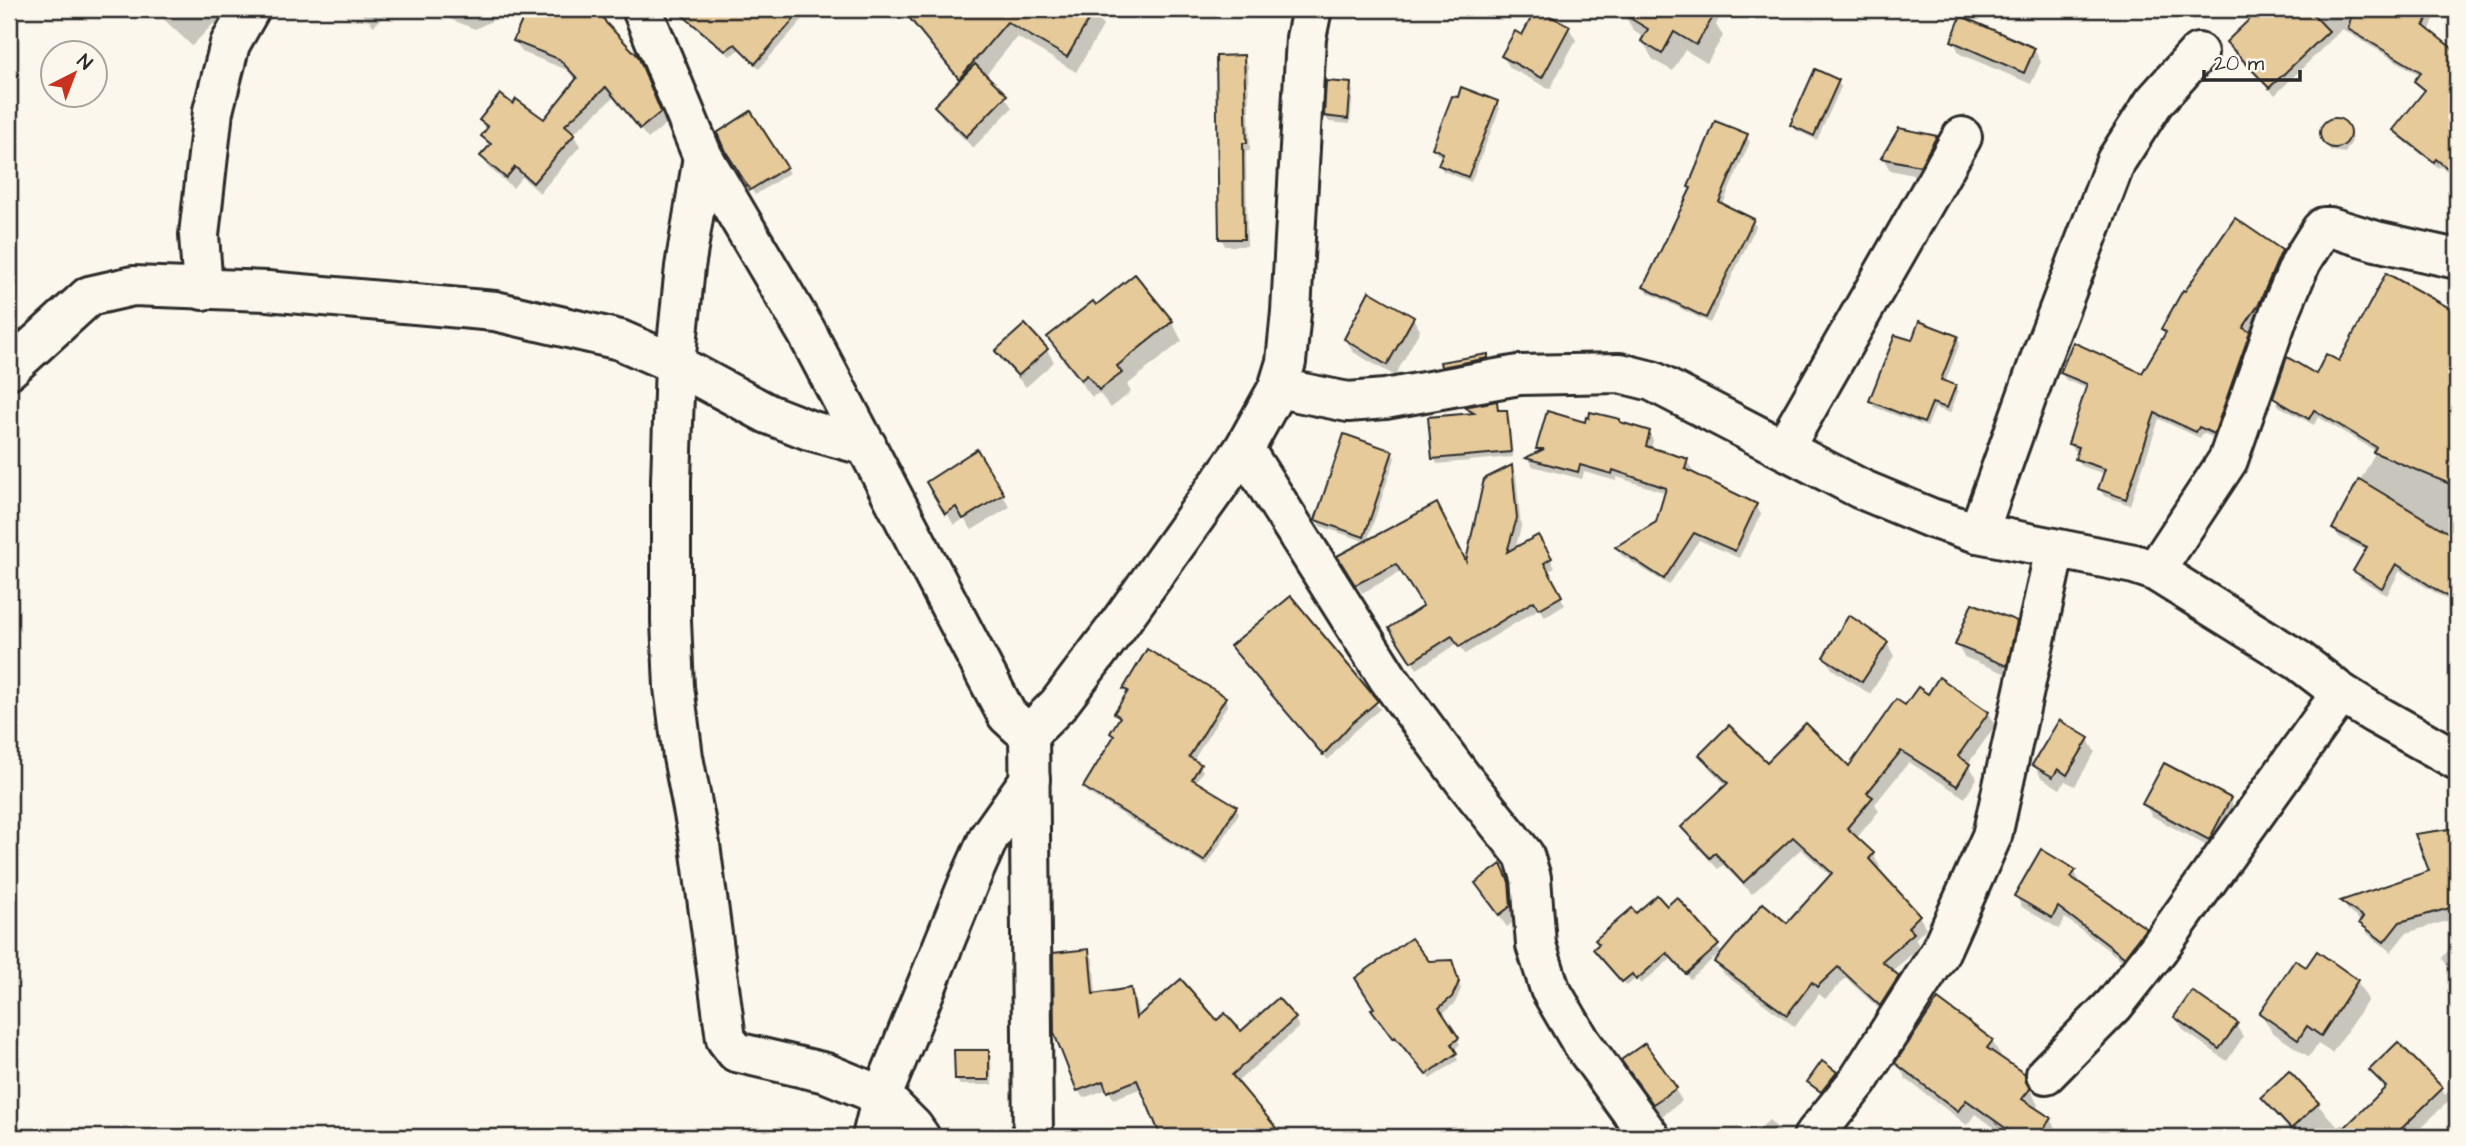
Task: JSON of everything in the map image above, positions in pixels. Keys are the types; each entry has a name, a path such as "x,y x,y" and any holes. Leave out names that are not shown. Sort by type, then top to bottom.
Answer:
{"street":[{"path":"203,290 199,235 214,111 230,44 250,9"},
{"path":"642,9 704,158 807,333 1007,715 1020,727 1029,729 1039,724 1058,705 1114,631 1244,449 1279,388 1286,362 1291,312 1306,38 1312,9"},
{"path":"1978,533 2041,357 2116,161 2154,102 2198,53"},
{"path":"1784,448 1962,137"},
{"path":"704,158 685,267 675,364 671,480 674,687 683,757 700,845 726,1038 729,1046 736,1052 826,1073 882,1096 914,1127 920,1137"},
{"path":"2155,571 2228,460 2278,314 2301,262 2320,230 2330,227 2376,241 2457,259"},
{"path":"9,369 89,296 133,286 267,291 495,311 620,340 675,364 768,414 809,430 867,446"},
{"path":"1279,388 1348,402 1385,399 1519,375 1620,373 1652,381 1861,489 1931,518 1978,533 2134,564 2155,571 2298,660 2341,693 2457,760"},
{"path":"1244,449 1388,678 1524,855 1531,878 1536,945 1550,989 1581,1042 1650,1137"},
{"path":"1814,1137 1858,1082 1939,954 1992,836 2055,549"},
{"path":"2046,1074 2114,1004 2159,948 2341,693"},
{"path":"1029,729 1033,1137"},
{"path":"872,1137 882,1096 973,872 989,837 1030,779"}],"building":[{"path":"527,9 599,9 606,23 638,56 661,112 640,129 606,87 565,125 575,134 533,183 515,167 506,178 480,156 491,144 481,136 488,127 479,120 500,94 513,104 516,99 544,119 577,78 559,59 513,41"},
{"path":"675,9 803,9 755,64 735,44 725,51"},
{"path":"902,9 1095,9 1067,57 1007,22 959,79"},
{"path":"1536,9 1570,26 1542,78 1501,56 1515,31 1522,35"},
{"path":"1615,9 1718,9 1696,45 1674,32 1662,54 1641,41 1648,29"},
{"path":"2260,9 2308,9 2329,31 2269,88 2226,42"},
{"path":"2353,9 2431,9 2424,26 2457,52 2457,176 2393,130 2425,90 2414,81 2421,72 2348,29"},
{"path":"1961,16 2035,48 2024,73 1951,41"},
{"path":"1244,55 1247,143 1243,143 1244,239 1219,239 1216,56"},
{"path":"975,64 1007,95 966,137 934,106"},
{"path":"1815,69 1839,80 1814,136 1790,125"},
{"path":"1326,81 1351,83 1348,119 1324,116"},
{"path":"1461,87 1498,101 1468,177 1438,165 1443,153 1432,148 1452,96 1458,97"},
{"path":"751,111 787,167 750,190 717,133"},
{"path":"2335,118 2346,122 2350,133 2346,144 2335,148 2324,144 2320,133 2324,122"},
{"path":"1715,121 1748,134 1719,202 1754,219 1706,318 1643,287 1691,188 1688,187"},
{"path":"1899,128 1937,136 1920,166 1881,158"},
{"path":"2235,218 2282,250 2259,304 2243,328 2250,332 2214,434 2199,427 2196,432 2155,413 2126,499 2098,489 2105,469 2075,459 2079,447 2068,444 2087,384 2060,373 2073,342 2142,373 2166,332 2161,329 2183,290 2185,291"},
{"path":"2386,273 2457,312 2457,487 2373,452 2376,447 2314,410 2309,419 2273,398 2287,357 2316,374 2326,354 2339,361"},
{"path":"1135,274 1173,321 1117,366 1122,373 1099,390 1087,375 1081,380 1047,337 1093,301 1096,305"},
{"path":"1369,291 1414,317 1387,365 1344,339"},
{"path":"1919,321 1958,336 1941,380 1956,385 1947,408 1932,403 1924,423 1869,401 1895,335 1912,340"},
{"path":"1025,324 1048,349 1018,376 995,351"},
{"path":"1488,354 1488,358 1441,367 1440,362"},
{"path":"1497,401 1498,410 1507,410 1511,452 1432,459 1428,417 1474,413 1464,407"},
{"path":"1547,411 1585,422 1590,412 1620,419 1620,422 1650,431 1646,446 1688,459 1685,469 1757,504 1735,551 1694,533 1664,579 1615,547 1656,522 1666,488 1613,470 1612,474 1580,465 1578,472 1525,458 1544,449 1536,449"},
{"path":"1344,434 1393,451 1364,537 1315,520"},
{"path":"977,449 1004,494 963,519 956,507 945,514 926,482"},
{"path":"1512,465 1517,518 1507,552 1538,535 1552,558 1544,563 1562,596 1539,609 1534,601 1459,647 1452,636 1411,662 1389,628 1423,606 1396,564 1355,585 1337,556 1437,503 1466,561 1484,479"},
{"path":"2359,479 2457,538 2457,581 2448,597 2396,564 2382,588 2353,571 2367,547 2332,529"},
{"path":"1291,596 1378,701 1351,724 1323,755 1230,646"},
{"path":"1972,603 2017,621 2007,666 1955,645"},
{"path":"1849,615 1888,642 1862,682 1823,657"},
{"path":"1147,649 1226,697 1189,757 1201,764 1192,779 1237,806 1204,861 1083,787 1114,736 1110,733 1120,717 1114,713 1128,691 1123,689"},
{"path":"1939,677 1989,712 1958,756 1970,764 1957,786 1901,751 1867,793 1873,797 1847,828 1874,853 1869,859 1920,915 1908,927 1914,933 1882,961 1899,976 1880,1006 1838,967 1817,987 1812,982 1787,1015 1714,962 1763,903 1787,923 1832,873 1793,837 1743,883 1715,853 1710,858 1681,827 1728,783 1699,755 1729,725 1767,762 1806,723 1849,766 1896,699 1905,705 1918,687 1928,694"},
{"path":"2059,720 2089,738 2067,775 2058,769 2053,777 2032,765"},
{"path":"2164,763 2231,798 2209,840 2142,804"},
{"path":"2457,828 2457,906 2400,922 2384,942 2359,923 2363,917 2340,901 2429,871 2415,834"},
{"path":"2041,849 2076,870 2071,877 2146,928 2124,957 2058,907 2052,918 2014,896"},
{"path":"1501,864 1509,882 1511,906 1499,915 1475,883"},
{"path":"1657,895 1667,906 1677,897 1719,945 1686,974 1667,953 1636,980 1632,974 1622,982 1593,949 1599,944 1595,940 1632,908 1636,913"},
{"path":"1411,938 1429,961 1452,960 1459,982 1452,997 1439,1008 1459,1038 1451,1044 1457,1053 1426,1075 1395,1037 1393,1039 1371,1009 1374,1008 1355,978"},
{"path":"1089,949 1093,994 1131,988 1136,1018 1181,979 1217,1020 1225,1013 1241,1031 1278,998 1296,1018 1232,1075 1284,1137 1161,1137 1137,1080 1107,1092 1103,1081 1077,1091 1054,1033 1053,953"},
{"path":"2317,951 2358,980 2321,1036 2307,1026 2298,1040 2259,1013 2295,960 2306,967"},
{"path":"2192,991 2238,1023 2219,1049 2174,1017"},
{"path":"1938,999 1993,1040 1987,1048 2025,1074 2030,1089 2022,1099 2051,1118 2038,1137 2018,1137 1966,1100 1958,1111 1895,1063"},
{"path":"2398,1042 2443,1088 2393,1137 2335,1137 2386,1087 2369,1070"},
{"path":"1645,1043 1677,1088 1653,1104 1621,1060"},
{"path":"954,1050 989,1050 989,1080 955,1080"},
{"path":"1822,1061 1837,1072 1821,1092 1807,1082"},
{"path":"2289,1071 2319,1103 2291,1129 2261,1097"}]}
